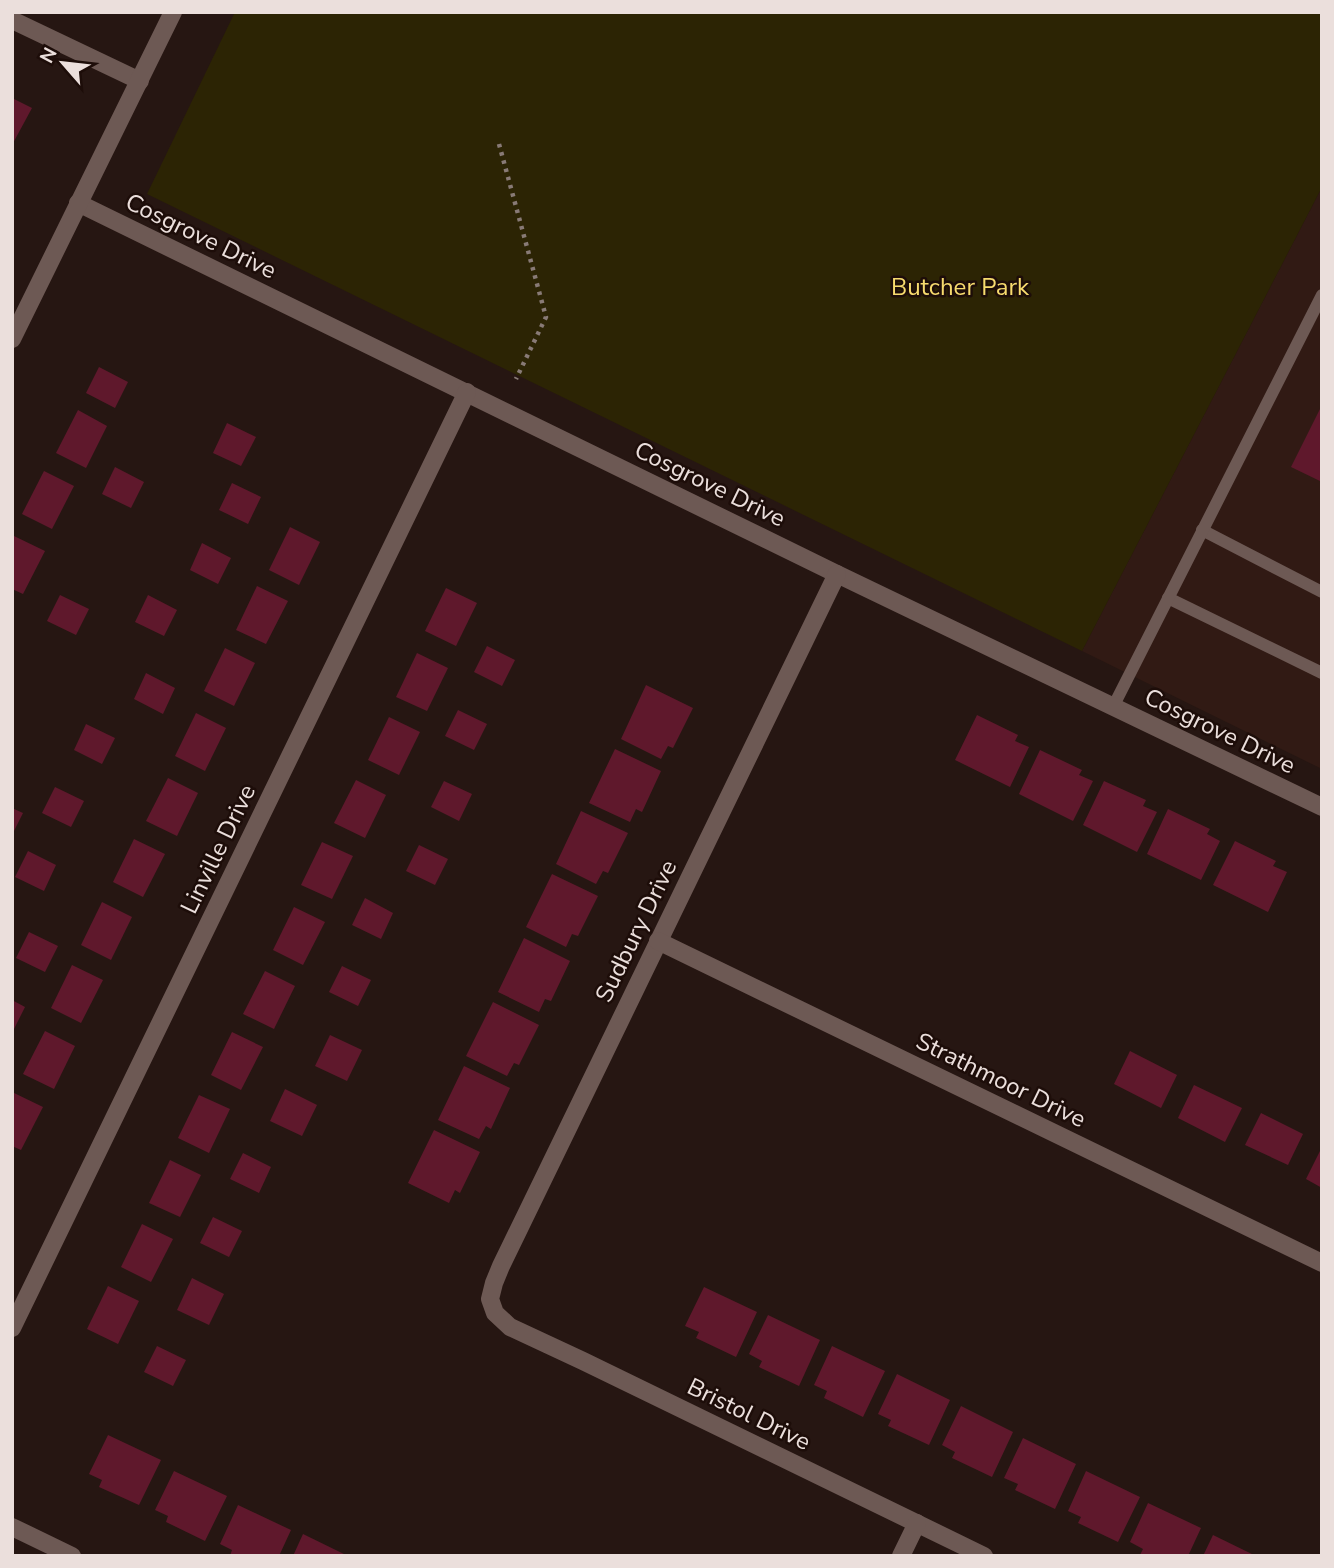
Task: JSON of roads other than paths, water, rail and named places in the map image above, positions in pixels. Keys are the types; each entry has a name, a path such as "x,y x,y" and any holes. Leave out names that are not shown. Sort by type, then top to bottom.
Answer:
{"street":[{"path":"12,339 173,12"},
{"path":"12,20 140,81"},
{"name":"Cosgrove Drive","path":"78,203 837,574 1322,807"},
{"name":"Linville Drive","path":"12,1328 467,392"},
{"name":"Sudbury Drive","path":"495,1313 489,1298 494,1283 837,574"},
{"name":"Strathmoor Drive","path":"658,941 1322,1263"},
{"name":"Bristol Drive","path":"495,1313 510,1327 985,1556"},
{"path":"901,1556 917,1523"},
{"path":"12,1527 72,1556"}],"lane":[{"path":"1113,707 1322,295"},
{"path":"1202,530 1322,592"},
{"path":"1168,598 1322,673"}],"park label":[{"name":"Butcher Park","path":"960,287"}]}
